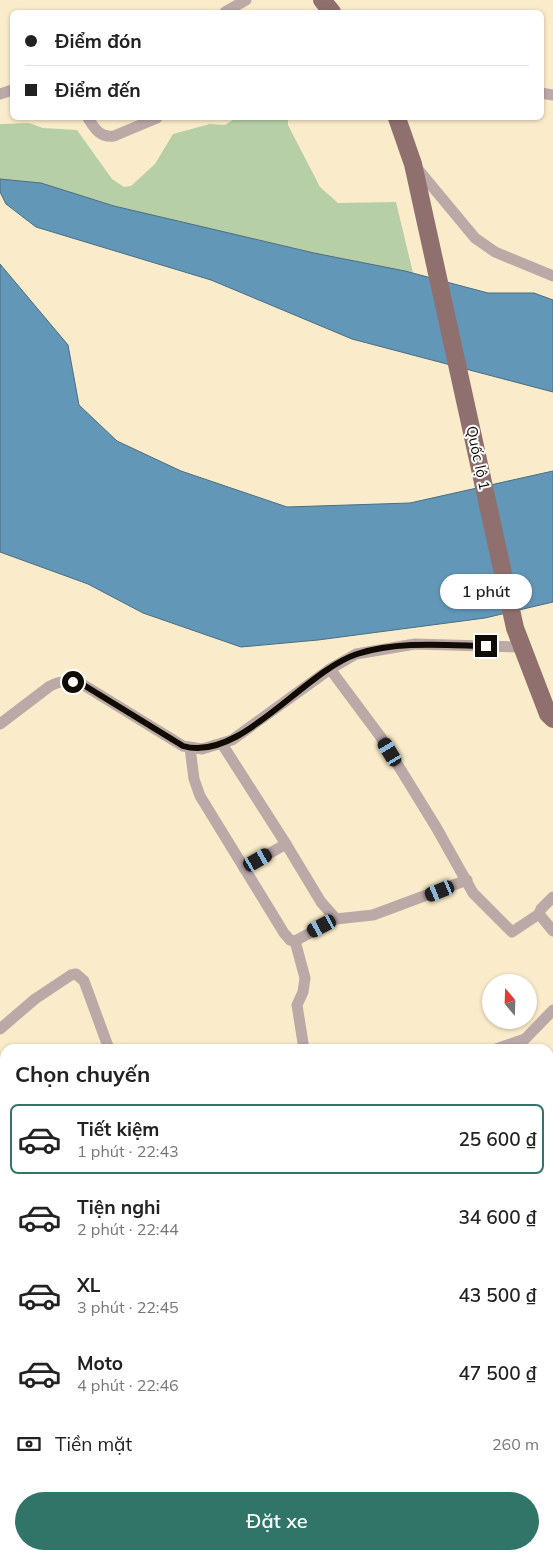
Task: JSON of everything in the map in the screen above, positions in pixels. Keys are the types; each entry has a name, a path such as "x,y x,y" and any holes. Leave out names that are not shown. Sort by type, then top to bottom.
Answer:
{"main road":[{"path":"322,0 330,10"},
{"name":"Quốc lộ 1","path":"398,120 414,164 515,628 548,714 553,719"}],"street":[{"path":"233,10 246,0"},
{"path":"89,120 95,129 107,137 114,136 152,120"},
{"path":"414,164 475,238 495,252 553,276"},
{"path":"0,724 50,686 58,682 73,682 82,684 183,746 202,749 232,740 330,669 356,654 415,644 521,647"},
{"path":"330,669 380,736 473,893 512,932 539,914 541,909 553,897"},
{"path":"222,744 286,844 320,902 336,920"},
{"path":"190,748 197,788 244,868 290,940 295,941 336,920 373,915 467,880"},
{"path":"244,868 286,844"},
{"path":"539,914 553,931"},
{"path":"295,941 305,978 303,992 297,1005 303,1044"},
{"path":"0,1029 35,999 71,975 76,974 84,981 106,1044"},
{"path":"526,1044 553,1010"}],"green space":[{"path":"233,120 288,120 288,125 320,187 338,203 396,202 413,273 314,253 114,206 41,183 0,179 0,124 29,123 43,128 77,130 112,179 124,187 131,186 155,164 173,134 210,124 225,125"}],"water":[{"path":"0,179 41,183 114,206 314,253 405,271 488,293 534,293 553,300 553,392 352,339 211,280 36,227 6,204 0,192"},
{"path":"0,264 68,345 79,405 117,441 181,471 287,507 410,503 553,471 553,602 485,618 318,640 241,647 143,613 88,584 0,552"}],"route":[{"path":"73,682 82,684 183,746 202,749 232,740 330,669 356,654 415,644 486,646"}]}
